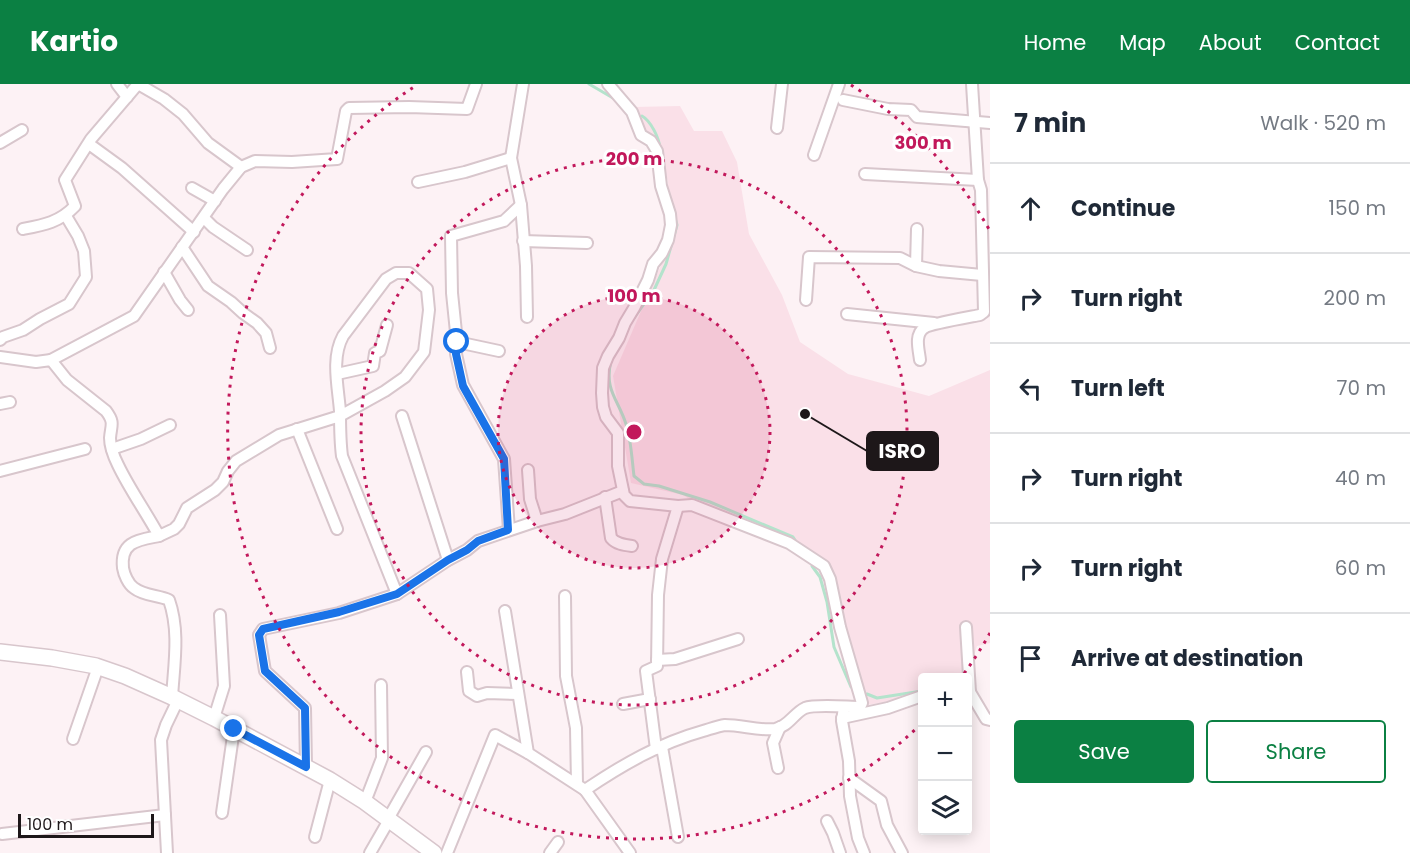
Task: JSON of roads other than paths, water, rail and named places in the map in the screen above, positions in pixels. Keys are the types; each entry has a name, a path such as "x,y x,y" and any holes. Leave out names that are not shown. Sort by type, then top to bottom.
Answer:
{"main road":[{"path":"0,652 52,658 98,667 125,676 175,699 330,780 365,802 434,853"}],"street":[{"path":"117,84 127,97"},
{"path":"23,229 49,224 66,216 75,206 65,180 88,144 138,84 164,99 183,114 208,143 241,167"},
{"path":"0,357 36,362 51,360 134,316 241,167 255,161 292,162 337,159 346,111 350,108 467,109 476,84"},
{"path":"523,84 511,158 524,242 527,317"},
{"path":"608,84 632,112 641,135 651,141 657,151 661,186 671,225 662,253 653,264 648,280 603,368 603,407 606,417 618,433 618,466 624,495 630,501 678,506 692,505 789,543 824,566 830,579 840,627 862,703 860,707 843,712"},
{"path":"777,128 782,84"},
{"path":"814,154 839,84"},
{"path":"920,360 919,334 924,328 980,315 984,312 983,187 972,84"},
{"path":"843,100 888,109 911,110 917,117 990,123"},
{"path":"0,143 22,130"},
{"path":"88,144 122,168 194,232"},
{"path":"418,182 465,172 511,158"},
{"path":"865,174 983,187"},
{"path":"192,188 215,201"},
{"path":"508,530 504,459 463,386 456,354 451,236 504,221 520,205"},
{"path":"0,340 69,304 86,277 84,251 66,216"},
{"path":"204,218 213,227 247,250"},
{"path":"916,266 917,229"},
{"path":"524,242 588,243"},
{"path":"182,247 208,286 231,302 266,333 270,348"},
{"path":"806,300 809,257 900,258 916,266 939,271 982,275"},
{"path":"164,273 188,310"},
{"path":"167,853 162,740 175,699 176,636 169,600 142,593 132,587 124,573 125,549 140,540 159,536 174,529 187,508 215,490 223,482 236,461 279,435 340,416 405,377 424,352 429,310 427,289 409,273 396,273 386,279 343,336 337,352 337,374 340,416 342,456 397,594"},
{"path":"847,314 943,324"},
{"path":"337,374 373,366 375,353 380,351 387,325"},
{"path":"457,342 499,351"},
{"path":"51,360 67,380 106,411 111,418 113,425 110,439 118,465 159,536"},
{"path":"402,416 448,560"},
{"path":"112,449 141,439 170,425"},
{"path":"297,429 337,529"},
{"path":"0,471 85,449"},
{"path":"528,470 530,499 537,521"},
{"path":"306,767 305,708 265,671 259,635 263,629 339,612 397,594 478,541 565,514 623,491"},
{"path":"605,497 610,538 632,546"},
{"path":"678,506 662,559 658,595 657,666 646,671 659,748 678,837"},
{"path":"565,596 566,676 576,728 581,787"},
{"path":"506,611 528,753"},
{"path":"214,718 224,686 220,615"},
{"path":"966,627 968,673"},
{"path":"657,660 675,658 738,639"},
{"path":"73,739 98,667"},
{"path":"467,672 469,691 477,696 487,693 518,694"},
{"path":"365,802 382,758 381,685"},
{"path":"581,787 639,756 690,735 724,725 776,729 808,707 843,712 888,708 918,697"},
{"path":"972,697 986,719 990,720"},
{"path":"623,704 650,699"},
{"path":"843,712 843,730 849,761 850,796 858,838 864,853"},
{"path":"778,768 772,743 780,727"},
{"path":"222,813 234,729"},
{"path":"447,853 495,735 581,787 630,853"},
{"path":"370,853 426,752"},
{"path":"849,778 881,801 887,825 902,853"},
{"path":"315,837 330,780"},
{"path":"2,834 165,815"},
{"path":"827,821 840,853"},
{"path":"550,853 558,842"}],"waterway":[{"path":"589,84 613,98"},
{"path":"642,116 654,130 660,148"},
{"path":"634,318 654,290 666,264 677,225 675,218"},
{"path":"611,361 609,380 628,430 634,476 644,484 659,486 710,502 793,537 795,540"},
{"path":"812,566 820,577 827,602 834,647 851,687"},
{"path":"867,694 877,698 918,692"}],"place":[{"name":"ISRO","path":"805,414"}]}
